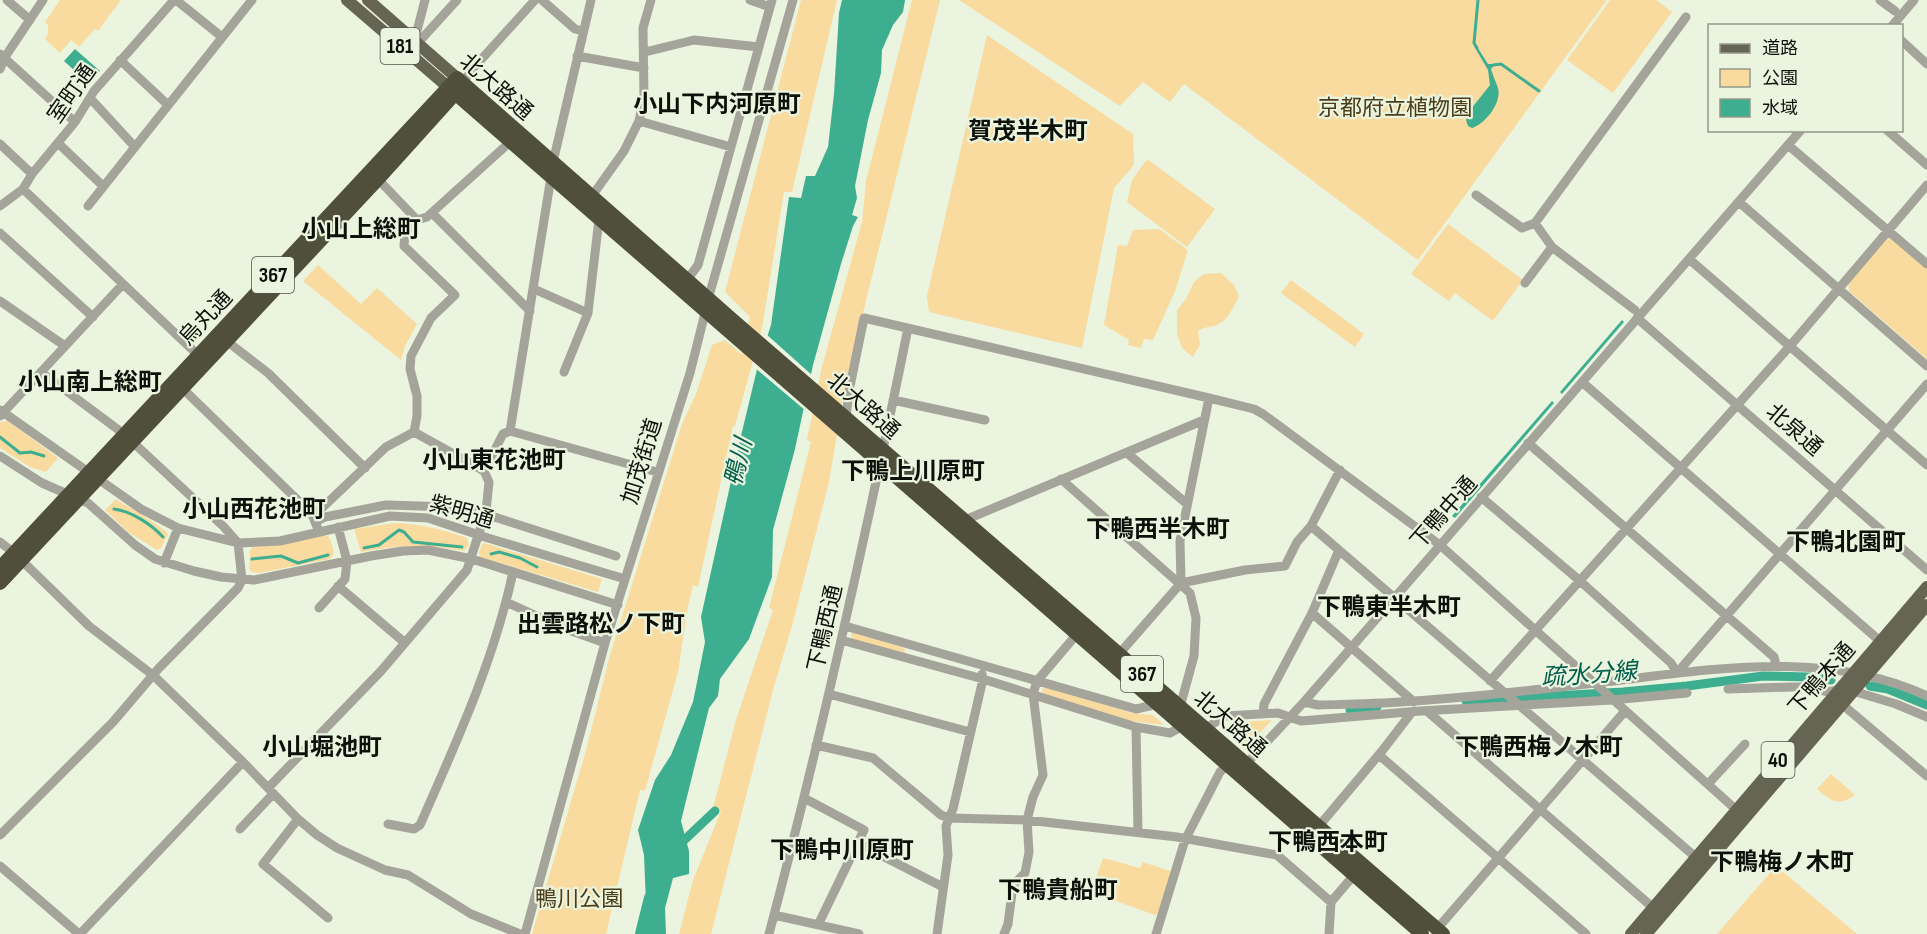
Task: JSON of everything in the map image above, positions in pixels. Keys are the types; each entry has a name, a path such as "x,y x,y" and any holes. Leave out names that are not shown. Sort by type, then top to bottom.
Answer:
{"highway":[{"name":"北大路通","path":"458,83 510,142 599,219 708,306 843,420 1077,634 1422,934"},
{"name":"北大路通","path":"458,83 553,162 687,280 708,306"},
{"name":"烏丸通","path":"0,583 18,556 458,83"},
{"name":"烏丸通","path":"178,384 198,355 221,337"},
{"name":"北大路通","path":"882,457 965,520 1440,932"},
{"name":"烏丸通","path":"0,568 18,556"}],"main road":[{"name":"北大路通","path":"347,0 458,83"},
{"name":"北大路通","path":"368,0 417,38 458,83"},
{"name":"下鴨本通","path":"1631,934 1658,912 1768,781 1852,674 1927,587"},
{"name":"下鴨本通","path":"1835,696 1852,691 1927,605"},
{"name":"下鴨本通","path":"1646,934 1658,912"}],"street":[{"path":"7,0 30,20"},
{"path":"0,69 3,55 43,0"},
{"path":"175,0 222,37"},
{"name":"室町通","path":"0,206 23,189 32,174 59,144 90,98 120,60 175,0"},
{"path":"88,206 252,0"},
{"path":"417,38 425,0"},
{"path":"417,38 457,0"},
{"name":"烏丸通","path":"458,83 535,0"},
{"path":"542,0 575,29 583,31"},
{"path":"553,162 591,0"},
{"path":"592,196 624,151 639,121 644,98 643,28 651,0"},
{"path":"687,280 698,265 771,3 750,0"},
{"name":"加茂街道","path":"525,934 605,643 690,373 793,0"},
{"path":"1880,0 1895,11"},
{"path":"1894,24 1914,0"},
{"path":"1476,195 1522,228 1535,223 1686,17"},
{"path":"645,52 694,40 759,47"},
{"path":"1903,42 1927,64"},
{"path":"3,55 75,122"},
{"path":"577,56 644,68"},
{"path":"120,60 168,105"},
{"path":"90,98 135,147"},
{"path":"639,121 731,147"},
{"name":"下鴨中通","path":"1246,764 1304,702 1582,382 1636,314 1689,259 1799,132"},
{"path":"1889,132 1927,165"},
{"path":"414,432 417,396 410,369 411,356 431,318 454,295 404,246 403,236 417,220 432,213 510,142"},
{"path":"0,144 32,174"},
{"path":"59,144 103,186"},
{"path":"1788,145 1927,264"},
{"path":"374,175 417,220"},
{"path":"510,431 551,177"},
{"path":"1490,681 1790,346 1927,186"},
{"path":"23,189 198,355"},
{"path":"1739,202 1927,366"},
{"path":"432,213 530,311"},
{"path":"564,372 588,313 599,219"},
{"name":"北泉通","path":"1535,223 1552,247 1636,314 1927,570"},
{"path":"0,233 93,316"},
{"path":"1525,283 1552,247"},
{"path":"1689,259 1927,465"},
{"path":"1,413 123,284"},
{"path":"534,289 588,313"},
{"path":"0,301 65,346"},
{"path":"843,420 864,318 1254,409 1440,545 1741,813"},
{"name":"下鴨西通","path":"769,934 845,626 908,328"},
{"path":"221,337 268,373 364,468"},
{"path":"0,835 113,722 159,668 238,588 242,580 238,543 211,514 128,438 41,372"},
{"path":"1582,382 1880,641"},
{"path":"178,384 313,518 319,532"},
{"path":"1677,673 1927,384"},
{"path":"1180,583 1180,541 1209,398"},
{"path":"893,400 985,420"},
{"name":"紫明通","path":"1,413 141,509 178,528 238,543 280,541 390,516 428,518 625,579"},
{"path":"965,520 1204,420"},
{"path":"484,471 503,434 510,431 657,472"},
{"path":"313,518 386,447 414,432"},
{"path":"240,829 270,791 381,671 467,570 472,559 485,514 489,482 484,471 414,432"},
{"path":"1528,443 1774,657 1776,665"},
{"path":"1127,453 1187,504"},
{"name":"紫明通","path":"0,456 42,483 88,503 135,545 155,559 194,571 254,580 403,550 428,550 472,559 618,605"},
{"path":"1119,654 1180,583 1245,570 1285,566 1297,542 1311,526 1340,470"},
{"path":"1061,479 1190,593 1197,618 1194,656 1180,707"},
{"path":"1481,497 1580,580 1671,663 1677,673"},
{"path":"313,518 386,505 452,507 485,514 616,556"},
{"path":"1311,526 1701,861"},
{"path":"319,608 345,579 347,561 338,527"},
{"path":"164,562 178,528"},
{"path":"0,542 18,556 89,626 154,676 298,819 337,848 385,870 408,875 471,914 520,934"},
{"path":"1263,714 1264,704 1312,613 1339,550"},
{"path":"388,824 414,829 420,825 490,656 513,572"},
{"path":"338,586 404,642"},
{"path":"506,602 563,628 605,643"},
{"path":"1312,613 1414,701 1420,711 1658,912"},
{"path":"845,626 1136,709 1158,704"},
{"path":"1004,934 1008,924 1012,893 1015,884 1024,873 1029,852 1027,820 1033,797 1043,775 1033,694 1036,681 1077,634"},
{"path":"841,640 983,679 1136,728 1170,733 1184,726"},
{"path":"938,934 948,855 946,826 953,809 983,679 981,665"},
{"path":"1304,702 1318,705 1414,701 1677,673 1776,665 1825,668 1867,675 1927,696"},
{"path":"1728,689 1812,687 1835,696 1927,776"},
{"path":"1852,691 1896,704 1927,717"},
{"path":"1205,729 1225,717 1263,714 1278,713 1301,721 1687,693"},
{"path":"829,694 970,732"},
{"path":"1319,826 1379,754 1420,711"},
{"path":"1440,932 1499,858 1625,711"},
{"path":"1136,728 1138,832"},
{"path":"1708,784 1745,744"},
{"path":"816,745 873,758 948,818 1027,820 1138,832 1277,855 1331,902"},
{"path":"1379,754 1586,934"},
{"path":"0,866 80,934 243,762"},
{"path":"1156,934 1185,840 1220,772 1227,765 1246,764"},
{"path":"804,798 864,830 818,925"},
{"path":"298,819 263,864 328,918"},
{"path":"857,843 943,887"},
{"path":"1337,934 1329,931 1331,902 1354,875"},
{"path":"774,915 859,934"}],"green space":[{"path":"60,0 121,0 98,31 95,29 79,47 71,40 60,53 45,39 48,34 48,25 45,22"},
{"name":"鴨川公園","path":"801,0 837,0 792,192 784,192 762,328 735,426 733,426 698,587 693,585 678,672 645,791 640,790 606,934 532,934 585,754 610,655 682,424 696,394 712,345 725,340 741,354 750,317 725,292"},
{"name":"鴨川公園","path":"912,0 940,0 845,386 829,482 711,934 679,934 693,880 721,811 713,808 736,720 773,610 769,608 811,442 807,440 822,367 862,222 866,181"},
{"name":"京都府立植物園","path":"959,0 1607,0 1418,260 1184,84 1170,102 1143,82 1120,106"},
{"path":"1610,0 1656,0 1672,12 1613,93 1567,60"},
{"path":"987,35 1133,134 1134,165 1114,188 1082,348 929,312 927,296"},
{"path":"1147,159 1215,209 1187,247 1127,202 1132,180"},
{"path":"1448,224 1523,280 1493,321 1455,293 1449,301 1411,274"},
{"path":"1159,229 1188,250 1175,291 1153,340 1144,339 1141,348 1128,345 1129,340 1104,325 1118,245 1127,246 1133,230"},
{"path":"1893,238 1927,269 1927,359 1849,291 1848,282 1885,239"},
{"path":"318,265 361,304 377,288 417,324 405,346 401,360 303,281"},
{"path":"1221,273 1234,285 1239,296 1225,320 1198,331 1200,345 1193,357 1182,348 1177,334 1177,310 1186,299 1194,282 1204,274"},
{"path":"1291,280 1364,334 1355,347 1281,293"},
{"path":"8,421 58,458 46,472 30,467 0,448 0,422"},
{"path":"116,499 168,534 161,548 157,550 128,532 105,510"},
{"path":"394,523 449,532 467,538 469,545 464,551 412,546 361,552 354,529"},
{"path":"324,535 329,537 333,549 330,559 259,573 249,569 252,547 285,544"},
{"path":"484,543 602,579 598,592 480,557 479,553"},
{"path":"853,631 904,648 905,652 852,639"},
{"path":"1046,686 1132,713 1153,715 1164,725 1131,721 1043,694 1042,690"},
{"path":"1272,720 1251,742 1242,743 1231,733 1241,722"},
{"path":"1831,774 1855,795 1839,802 1826,797 1817,789"},
{"path":"1103,858 1140,868 1143,862 1173,872 1159,913 1155,915 1091,892"},
{"path":"1776,866 1857,934 1717,934"}],"water":[{"path":"842,0 905,0 903,12 893,25 882,50 881,73 868,120 855,186 857,198 852,215 858,217 841,264 813,365 795,449 773,530 772,577 749,639 720,679 718,696 709,708 681,821 689,851 689,874 673,878 665,908 666,934 643,934 647,927 644,855 638,830 655,780 671,755 693,702 705,642 701,617 758,365 771,325 789,197 801,198 806,176 815,176 828,147"},
{"path":"1476,45 1488,64 1495,64 1491,69 1499,94 1487,118 1472,128 1468,126 1466,120 1471,109 1490,85 1488,70 1474,46"},
{"path":"75,49 100,71 89,84 64,61"},
{"path":"1622,320 1624,322 1562,394 1560,392"},
{"path":"1552,401 1554,403 1455,518 1452,516"}],"pier":[{"path":"765,333 813,376 806,411 754,367"}],"waterway":[{"path":"1477,48 1474,43 1478,0"},
{"path":"1493,65 1501,64 1539,91"},
{"path":"0,437 20,453 31,452 44,456"},
{"path":"114,509 127,512 140,519 163,537"},
{"path":"364,548 379,545 399,530 413,542 462,547"},
{"path":"491,554 499,552 520,558 537,567"},
{"path":"252,559 281,556 298,563 328,555"},
{"name":"疏水分線","path":"1466,701 1623,692 1763,676 1831,680"},
{"name":"疏水分線","path":"1870,686 1888,689 1927,705"},
{"name":"疏水分線","path":"1350,710 1377,707"},
{"name":"疏水分線","path":"678,846 715,811"},
{"name":"鴨川","path":"643,934 652,898"}],"district":[{"name":"小山下内河原町","path":"717,104"},
{"name":"賀茂半木町","path":"1028,131"},
{"name":"小山上総町","path":"361,229"},
{"name":"小山南上総町","path":"90,382"},
{"name":"小山東花池町","path":"494,460"},
{"name":"下鴨上川原町","path":"913,471"},
{"name":"小山西花池町","path":"254,509"},
{"name":"下鴨西半木町","path":"1158,529"},
{"name":"下鴨北園町","path":"1846,542"},
{"name":"下鴨東半木町","path":"1389,607"},
{"name":"出雲路松ノ下町","path":"601,624"},
{"name":"小山堀池町","path":"322,747"},
{"name":"下鴨西梅ノ木町","path":"1539,747"},
{"name":"下鴨西本町","path":"1328,842"},
{"name":"下鴨中川原町","path":"842,850"},
{"name":"下鴨梅ノ木町","path":"1782,862"},
{"name":"下鴨貴船町","path":"1058,890"}]}
